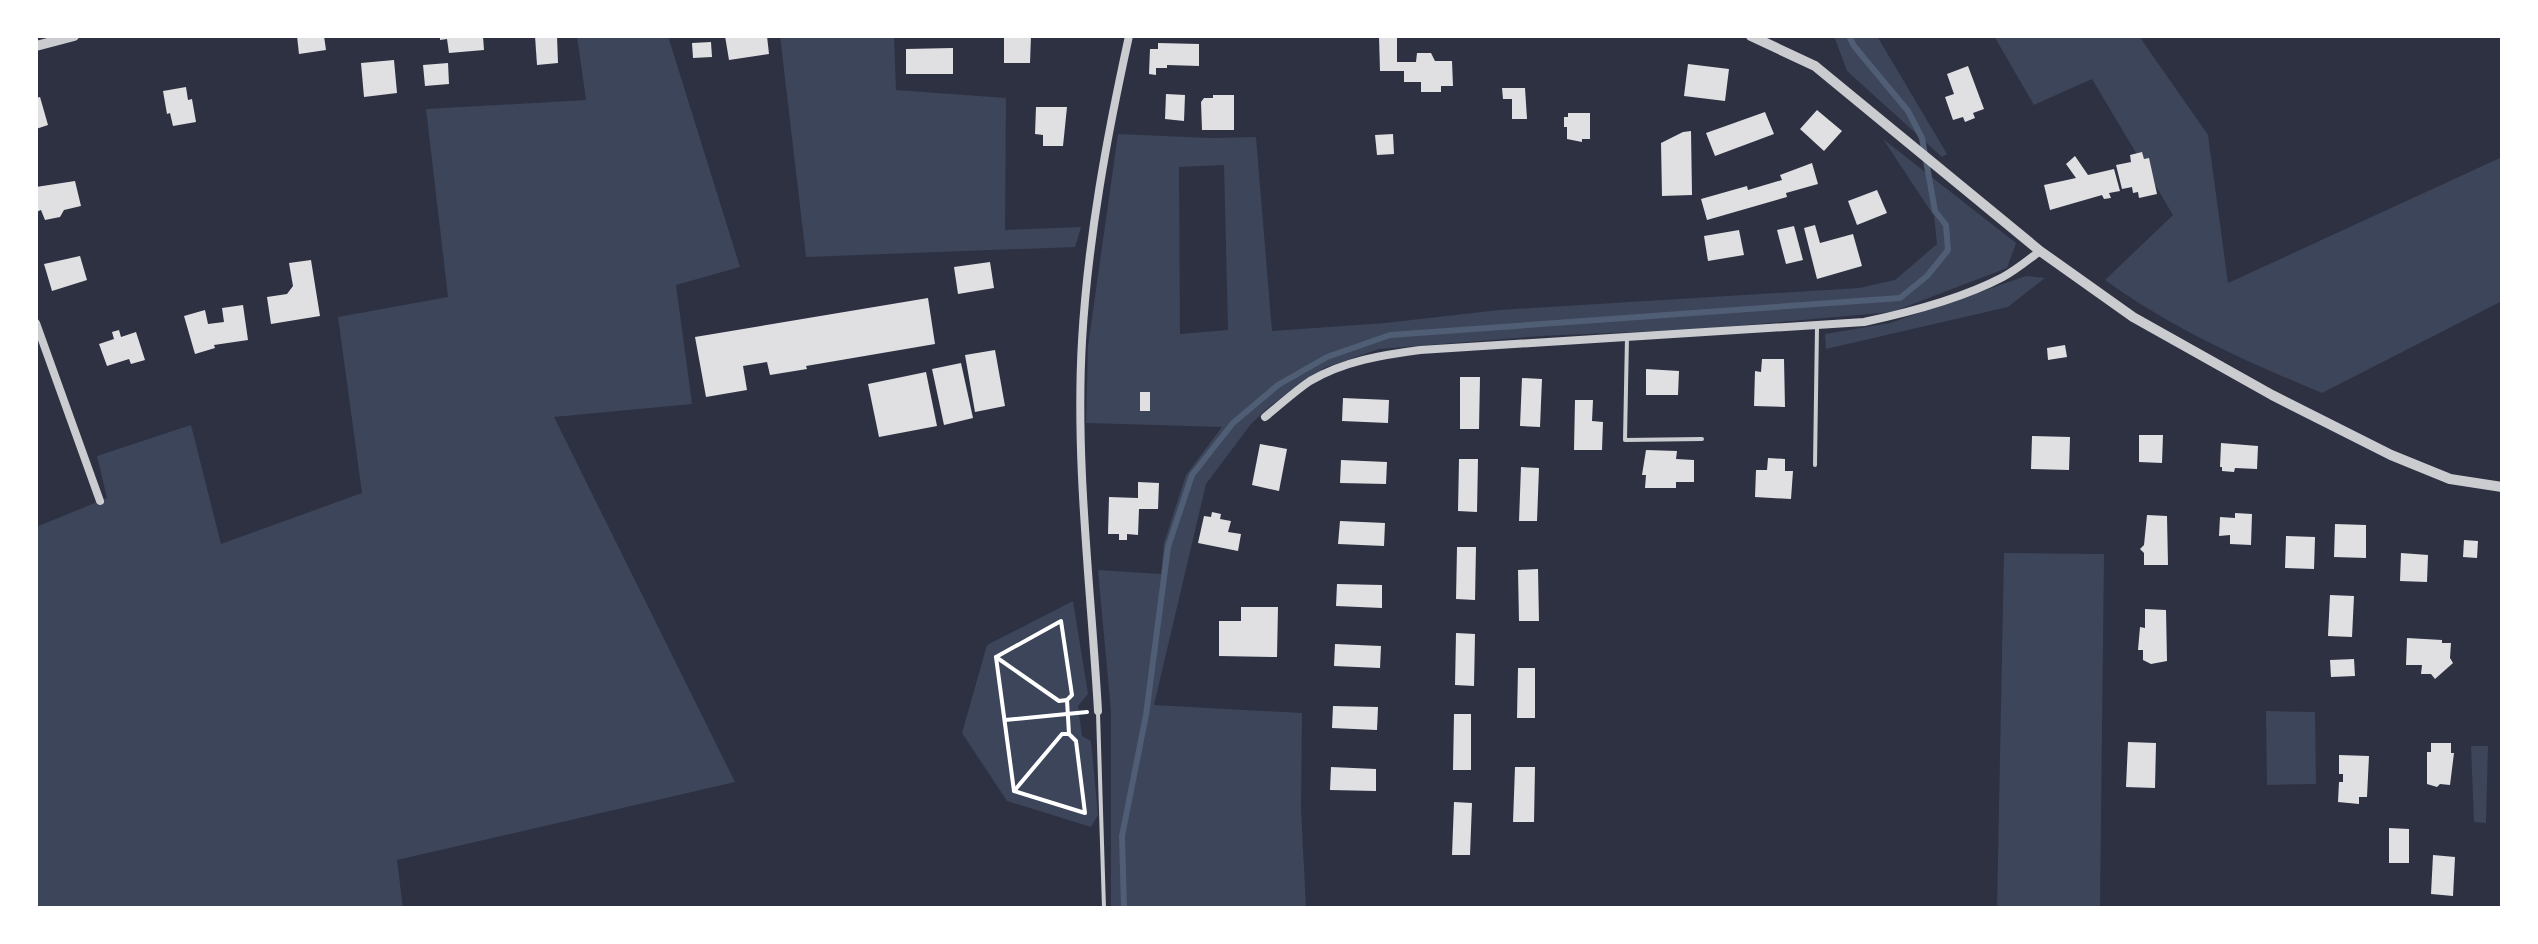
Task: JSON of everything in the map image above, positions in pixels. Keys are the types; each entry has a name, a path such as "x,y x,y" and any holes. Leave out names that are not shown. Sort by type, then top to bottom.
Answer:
{"street":[{"path":"36,46 74,36"},
{"path":"1098,711 1083,486 1082,341 1106,137 1129,36"},
{"path":"1751,36 1815,66 2040,251 2111,304 2272,395 2391,455 2450,479 2502,487"},
{"path":"1265,417 1310,382 1341,366 1378,356 1420,350 1864,322 1899,315 2007,275 2040,251"},
{"path":"36,323 100,501"}],"lane":[{"path":"1815,465 1817,327"},
{"path":"1627,337 1625,440 1702,439"},
{"path":"1098,711 1104,908"}],"path":[{"path":"1061,621 1072,695 1067,700 1059,701 996,657 1061,621"},
{"path":"996,657 1014,791"},
{"path":"1014,791 1085,813 1076,741 1069,734 1067,700"},
{"path":"1005,720 1068,714"},
{"path":"1014,791 1062,734 1069,734"}],"shaded area":[{"path":"577,36 668,36 740,267 676,285 692,404 554,417 735,782 397,860 403,908 36,908 36,527 107,498 97,456 191,425 221,544 362,493 338,317 448,297 426,109 586,100"},
{"path":"780,36 894,36 896,90 1006,98 1005,230 1081,227 1075,247 806,257"},
{"path":"1834,36 1877,36 1947,154 1942,157 1847,71"},
{"path":"1994,36 2139,36 2208,135 2228,283 2502,157 2502,301 2322,393 2183,329 2105,280 2173,215 2092,79 2034,105"},
{"path":"1118,134 1256,137 1272,331 1385,323 1499,310 1859,288 1895,280 1937,244 1934,216 1883,139 2016,243 2007,268 1892,312 1702,329 1541,336 1379,349 1324,368 1269,407 1251,424 1206,484 1154,705 1302,713 1301,809 1306,908 1111,908 1111,712 1098,570 1161,574 1164,543 1186,475 1222,427 1086,423 1088,346","holes":["1224,165 1228,330 1180,334 1179,167"]},
{"path":"2026,276 2045,278 2008,307 1826,349 1825,334 1890,323"},
{"path":"2004,553 2104,554 2100,908 1997,908"},
{"path":"1073,601 1088,694 1078,706 1082,736 1091,741 1098,815 1091,827 1007,801 962,733 987,645"},
{"path":"2266,711 2315,712 2316,784 2267,785"},
{"path":"2471,746 2488,746 2486,823 2474,822"}],"building":[{"path":"297,36 324,36 326,50 299,54"},
{"path":"440,36 483,36 484,50 449,53 447,39 440,40"},
{"path":"535,36 557,36 558,63 537,65"},
{"path":"725,36 767,36 769,54 729,60"},
{"path":"1004,36 1031,36 1030,63 1004,63"},
{"path":"1379,36 1397,36 1397,62 1416,62 1417,53 1431,53 1435,61 1452,61 1453,86 1441,86 1441,92 1421,92 1421,82 1404,82 1404,71 1380,71"},
{"path":"711,42 712,57 693,58 692,43"},
{"path":"1158,43 1199,44 1199,66 1167,65 1167,68 1156,68 1156,75 1149,74 1150,49 1158,49"},
{"path":"953,48 953,74 906,74 906,49"},
{"path":"394,60 397,93 364,97 361,63"},
{"path":"448,63 449,84 425,86 423,65"},
{"path":"1688,64 1729,69 1725,101 1684,96"},
{"path":"1968,66 1984,109 1973,113 1975,118 1965,122 1963,117 1953,120 1945,97 1954,94 1947,74"},
{"path":"186,87 188,100 192,99 196,122 173,126 170,113 167,114 163,91"},
{"path":"1502,88 1525,88 1527,119 1512,119 1512,99 1503,99"},
{"path":"1166,94 1185,95 1184,121 1165,119"},
{"path":"1213,95 1234,95 1234,130 1202,130 1201,102 1204,98 1213,98"},
{"path":"40,97 48,125 36,129 36,98"},
{"path":"1036,107 1067,107 1063,146 1043,146 1043,135 1035,134"},
{"path":"1817,110 1842,131 1824,151 1800,129"},
{"path":"1765,112 1774,134 1715,156 1706,133"},
{"path":"1568,113 1590,113 1590,139 1582,139 1582,142 1567,139 1564,117 1568,117"},
{"path":"1691,131 1692,195 1662,196 1661,143"},
{"path":"1393,134 1394,154 1377,155 1375,135"},
{"path":"2142,152 2144,159 2149,158 2157,194 2139,198 2132,187 2122,189 2116,165 2131,162 2130,155"},
{"path":"2075,156 2088,175 2114,169 2120,191 2109,193 2111,198 2104,199 2102,195 2050,210 2044,185 2076,178 2066,164"},
{"path":"1812,163 1818,184 1786,193 1787,197 1707,220 1701,199 1782,180 1780,175"},
{"path":"75,181 81,206 64,210 60,217 45,220 41,210 36,212 36,187"},
{"path":"1877,190 1887,213 1857,225 1848,201"},
{"path":"1815,225 1820,243 1853,234 1862,266 1817,279 1804,228"},
{"path":"1794,226 1803,260 1786,264 1777,230"},
{"path":"1739,230 1744,255 1708,261 1704,236"},
{"path":"80,256 87,280 52,291 44,264"},
{"path":"311,260 320,316 271,324 267,297 287,294 293,286 289,263"},
{"path":"990,262 994,288 958,294 954,267"},
{"path":"928,298 935,344 770,375 767,362 743,366 747,390 706,397 695,337"},
{"path":"243,305 248,340 214,345 215,348 195,354 184,316 205,310 208,324 224,322 222,308"},
{"path":"119,330 121,337 136,332 145,360 131,364 129,359 107,366 99,344 114,339 112,332"},
{"path":"2065,345 2067,357 2048,360 2047,348"},
{"path":"995,350 1005,406 975,412 965,355"},
{"path":"1762,359 1784,359 1785,407 1754,406 1755,371 1761,372"},
{"path":"961,363 973,418 944,425 932,369"},
{"path":"1646,369 1679,371 1678,395 1646,395"},
{"path":"926,372 937,426 879,437 868,384"},
{"path":"1460,377 1480,377 1479,429 1460,429"},
{"path":"1522,378 1542,379 1540,427 1520,426"},
{"path":"1140,392 1150,392 1150,411 1140,411"},
{"path":"1343,398 1389,400 1388,423 1342,421"},
{"path":"1575,400 1593,400 1592,421 1603,422 1602,450 1574,450"},
{"path":"2139,435 2163,435 2162,463 2139,462"},
{"path":"2032,436 2070,437 2069,470 2031,469"},
{"path":"2221,443 2258,446 2257,469 2222,471"},
{"path":"1260,444 1287,449 1279,491 1252,485"},
{"path":"1646,450 1677,451 1676,459 1694,460 1694,482 1676,482 1676,488 1645,488 1646,475 1642,475"},
{"path":"1768,458 1785,459 1785,471 1793,471 1791,499 1755,497 1756,470 1767,470"},
{"path":"1459,459 1478,459 1477,512 1458,511"},
{"path":"1341,460 1387,462 1386,484 1340,483"},
{"path":"1521,467 1539,468 1537,521 1519,521"},
{"path":"1138,482 1159,483 1158,509 1139,509 1138,535 1127,534 1127,540 1119,540 1119,534 1108,534 1109,497 1138,498"},
{"path":"1212,512 1221,514 1220,519 1231,521 1228,532 1241,534 1238,551 1198,543 1204,516 1211,517"},
{"path":"2235,513 2252,514 2251,545 2230,544 2230,535 2219,536 2220,517 2235,518"},
{"path":"2147,515 2167,516 2168,565 2144,565 2144,553 2140,549 2144,545"},
{"path":"1340,521 1385,523 1384,546 1338,544"},
{"path":"2335,524 2366,525 2366,558 2334,557"},
{"path":"2286,536 2315,537 2314,569 2285,568"},
{"path":"2464,540 2478,541 2477,558 2463,557"},
{"path":"1457,547 1476,547 1475,600 1456,599"},
{"path":"2401,553 2428,555 2427,582 2400,581"},
{"path":"1538,569 1539,621 1519,621 1518,570"},
{"path":"1337,584 1382,585 1382,608 1336,606"},
{"path":"2330,595 2354,596 2352,637 2328,636"},
{"path":"1241,607 1278,607 1277,657 1219,656 1219,621 1241,621"},
{"path":"2145,609 2166,610 2167,661 2151,664 2143,660 2143,650 2138,650 2140,627 2145,628"},
{"path":"1456,633 1475,634 1474,686 1455,685"},
{"path":"2407,638 2451,643 2450,658 2453,663 2435,679 2431,674 2421,674 2422,665 2406,665"},
{"path":"1335,644 1381,646 1380,668 1334,666"},
{"path":"2354,659 2355,676 2331,677 2330,660"},
{"path":"1518,668 1535,668 1535,718 1517,718"},
{"path":"1333,706 1378,707 1377,730 1332,728"},
{"path":"1454,714 1471,714 1471,770 1453,770"},
{"path":"2128,742 2156,743 2155,788 2126,787"},
{"path":"2431,743 2451,743 2451,753 2454,753 2450,785 2440,784 2437,787 2427,784 2427,752 2431,752"},
{"path":"2339,755 2369,756 2367,797 2359,797 2359,804 2338,802 2339,782 2343,782 2343,774 2339,774"},
{"path":"1331,767 1376,769 1376,791 1330,790"},
{"path":"1515,767 1535,767 1534,822 1513,822"},
{"path":"1454,802 1472,803 1470,855 1452,855"},
{"path":"2389,828 2409,829 2409,863 2389,863"},
{"path":"2433,855 2455,857 2453,896 2431,894"}],"waterway":[{"path":"1124,908 1122,836 1146,715 1168,547 1192,475 1233,423 1278,385 1327,357 1390,335 1900,298 1927,276 1948,250 1946,225 1935,211 1922,138 1908,111 1849,36"}]}
